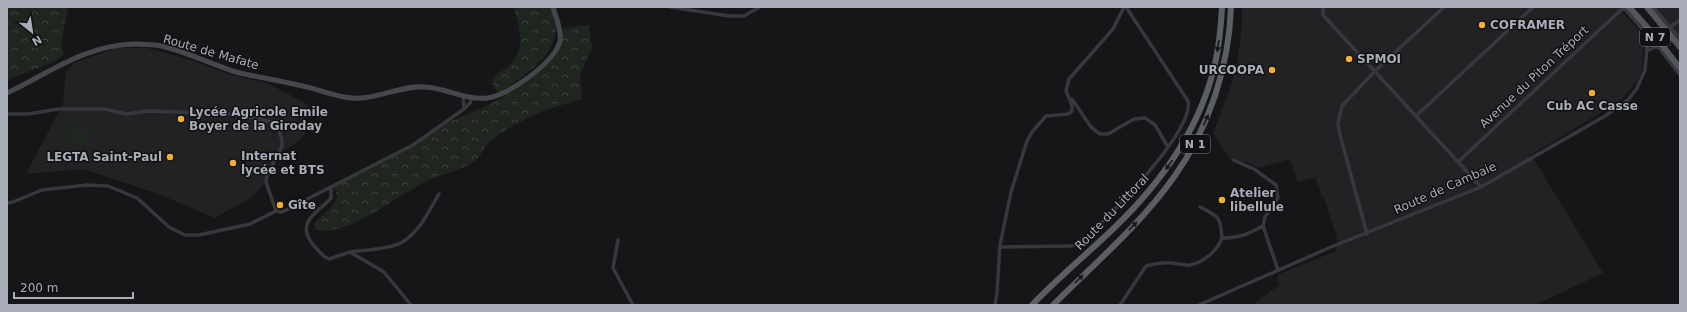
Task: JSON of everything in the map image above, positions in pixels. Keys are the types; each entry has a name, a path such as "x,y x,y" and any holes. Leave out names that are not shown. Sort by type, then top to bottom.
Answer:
{"highway":[{"name":"Route du Littoral","path":"1032,305 1142,200 1169,165 1184,142 1201,108 1215,65 1222,7"},
{"name":"Route du Littoral","path":"1053,305 1138,220 1164,191 1194,145 1209,113 1221,78 1229,34 1231,7"}],"main road":[{"name":"Route de Mafate","path":"7,93 80,55 110,46 134,44 160,46 238,72 300,85 343,97 370,98 399,90 420,87 438,89 472,98 487,98 503,92 530,75 548,60 558,45 560,38 553,7"},
{"name":"N 7","path":"1629,7 1654,35 1680,68"},
{"name":"N 7","path":"1647,7 1680,47"}],"street":[{"path":"670,7 744,16 760,7"},
{"path":"995,305 1000,248 1010,192 1027,141 1032,132 1046,116 1068,114 1072,110 1072,105 1066,91 1069,79 1092,51 1113,29 1125,7 1188,101 1188,111 1179,129 1168,147 1138,185 1083,242 1071,246 1000,248"},
{"path":"1325,7 1323,14 1459,161 1481,187"},
{"path":"1367,234 1338,123 1342,106 1375,70 1444,7"},
{"path":"1416,116 1532,7"},
{"path":"1623,7 1680,75"},
{"name":"Avenue du Piton Tréport","path":"1459,161 1623,7"},
{"path":"1653,7 1680,39"},
{"path":"1670,27 1680,20"},
{"name":"Route de Cambaie","path":"1199,305 1278,270 1481,187 1601,118 1628,100 1637,88 1645,70 1648,36"},
{"path":"1647,51 1657,46"},
{"path":"1066,91 1098,133 1108,134 1134,119 1146,118 1155,125 1168,147"},
{"path":"463,96 464,109"},
{"path":"7,203 42,190 87,185 108,186 137,198 174,231 188,236 222,231 250,224 276,211 282,212 413,145 464,109 470,104 472,98"},
{"path":"7,114 28,114 72,109 104,109 126,114 149,111 234,114 272,122 279,130 282,140 282,146 267,176 266,182 276,211"},
{"path":"1233,160 1254,169 1276,185 1278,198 1265,217 1263,226 1278,270"},
{"path":"331,187 331,198 309,220 307,227 307,236 325,257 329,259 350,252 400,244 413,234 420,226 439,194"},
{"path":"1120,305 1146,266 1158,263 1171,263 1189,266 1198,263 1217,248 1222,238 1222,224 1218,217 1200,207"},
{"path":"1222,238 1236,238 1263,226"},
{"path":"618,240 613,268 633,305"},
{"path":"350,252 384,272 412,305"}],"shaded area":[{"path":"1242,7 1618,7 1644,36 1642,71 1637,82 1622,99 1612,106 1529,156 1535,161 1603,273 1535,305 1252,305 1279,285 1277,275 1336,251 1337,239 1324,197 1322,197 1315,177 1298,182 1290,159 1259,168 1247,162 1244,163 1230,158 1213,134 1231,85 1238,58 1242,25"},
{"path":"1652,7 1680,7 1680,39"},
{"name":"Lycée Agricole Emile Boyer de la Giroday","path":"116,48 147,48 194,61 225,73 267,83 309,105 305,134 300,140 274,157 264,183 254,196 215,218 153,192 83,169 26,174 63,104 66,71 76,62"}],"green space":[{"path":"7,7 68,7 61,45 64,54 56,61 7,80"},
{"path":"514,7 552,7 556,24 555,37 551,47 536,65 499,93 493,85 492,80 515,59 520,45 519,30"},
{"path":"589,25 592,48 580,75 582,99 542,111 527,118 503,132 487,144 475,161 425,182 356,222 328,231 316,229 314,224 316,221 334,204 336,200 337,196 334,187 409,149 449,122 491,104 512,91 546,60 559,43 563,28"},
{"path":"70,122 92,128 88,147 65,141"}],"place":[{"name":"COFRAMER","path":"1482,25"},
{"name":"SPMOI","path":"1349,59"},
{"name":"URCOOPA","path":"1272,70"},
{"name":"Cub AC Casse","path":"1592,93"},
{"name":"Lycée Agricole Emile Boyer de la Giroday","path":"181,119"},
{"name":"LEGTA Saint-Paul","path":"170,157"},
{"name":"Internat lycée et BTS","path":"233,163"},
{"name":"Atelier libellule","path":"1222,200"},
{"name":"Gîte","path":"280,205"}]}
